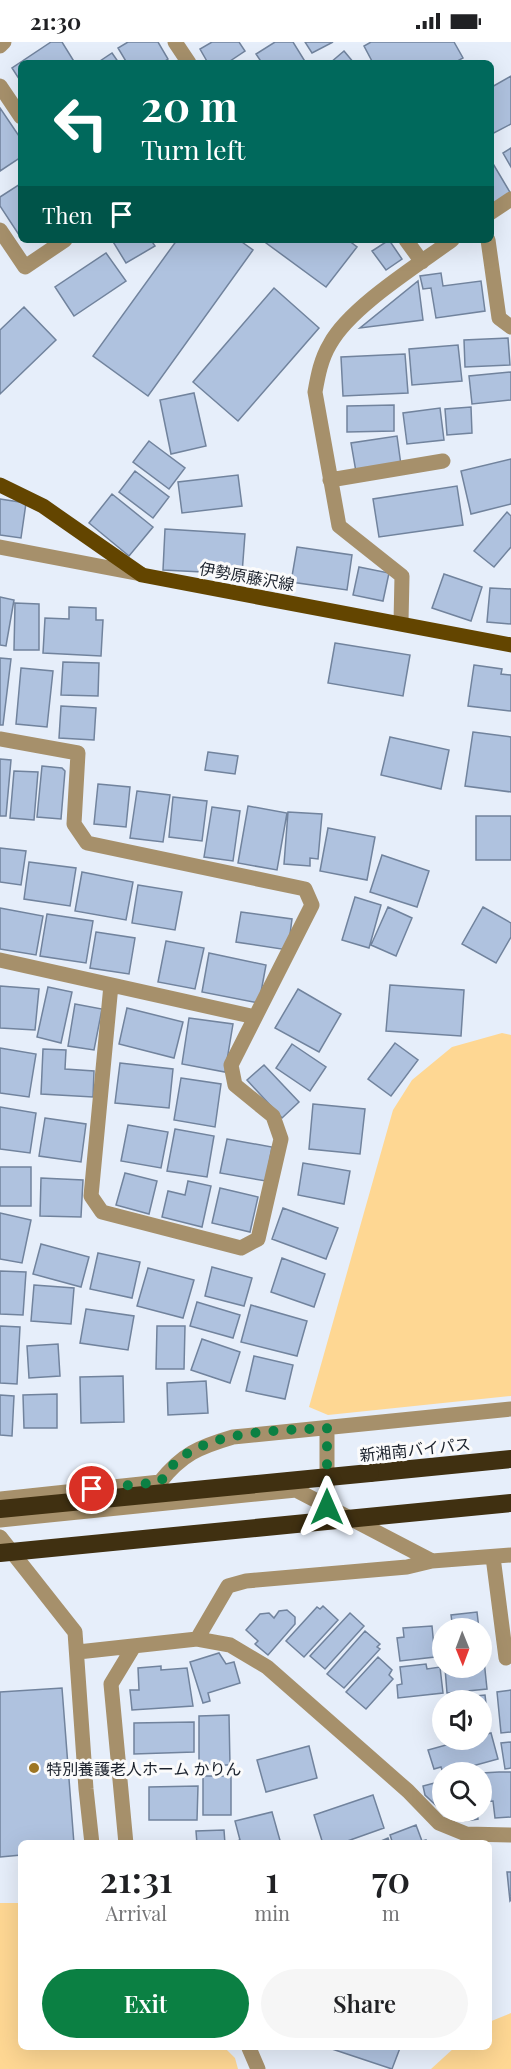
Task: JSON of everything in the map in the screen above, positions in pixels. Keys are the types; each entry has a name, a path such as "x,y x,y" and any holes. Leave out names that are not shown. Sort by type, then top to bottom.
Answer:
{"highway":[{"name":"新湘南バイパス","path":"0,1509 511,1459"},
{"path":"0,1553 511,1503"}],"main road":[{"name":"伊勢原藤沢線","path":"0,485 43,506 142,575 401,622 511,645"}],"street":[{"path":"0,46 4,42"},
{"path":"175,42 187,60"},
{"path":"0,86 18,113"},
{"path":"494,210 511,199"},
{"path":"0,230 25,267 61,243"},
{"path":"408,243 422,261"},
{"path":"401,622 402,576 339,526 315,392 319,370 330,342 367,302 448,243"},
{"path":"488,243 499,318 511,327"},
{"path":"330,480 443,461"},
{"path":"0,546 142,575"},
{"path":"0,739 78,753 74,824 87,843 305,889 312,905 231,1065 235,1085 273,1116 281,1139 258,1239 241,1248 102,1212 91,1196 111,985"},
{"path":"0,960 255,1017"},
{"path":"0,1499 160,1482 177,1461 202,1446 233,1437 511,1409"},
{"path":"327,1428 327,1507"},
{"path":"0,1520 296,1490 432,1562"},
{"path":"0,1537 75,1632 92,1840"},
{"path":"197,1640 228,1586 246,1581 511,1556"},
{"path":"493,1557 506,1658"},
{"path":"78,1652 197,1640 230,1645 267,1667 408,1791 439,1823 466,1834 509,1835"},
{"path":"126,1840 111,1684 134,1646"},
{"path":"492,1843 509,1835"},
{"path":"250,2050 258,2069"}],"shaded area":[{"path":"502,1033 511,1035 511,1396 328,1415 309,1407 393,1110 412,1080 452,1047"},
{"path":"0,1903 18,1903 18,2050 227,2050 235,2058 238,2069 0,2069"},
{"path":"511,2013 511,2069 431,2069 452,2050 492,2050 492,2021"}],"building":[{"path":"51,42 62,42 73,60 24,60"},
{"path":"128,42 158,42 168,59 125,60 118,48"},
{"path":"212,42 239,42 245,51 232,60 206,60 200,49"},
{"path":"275,42 293,42 304,60 260,60 256,54"},
{"path":"305,42 333,42 312,53"},
{"path":"371,42 454,42 463,58 459,60 371,60 364,46"},
{"path":"344,51 352,60 334,60"},
{"path":"112,53 117,60 102,60"},
{"path":"18,64 18,77 12,68"},
{"path":"511,76 511,124 494,133 494,86"},
{"path":"0,108 18,135 18,159 0,171"},
{"path":"511,148 511,167 503,153"},
{"path":"494,165 511,194 494,206"},
{"path":"18,185 18,233 0,206 0,197"},
{"path":"114,243 153,243 155,246 126,263"},
{"path":"175,243 243,243 253,250 148,396 93,356"},
{"path":"266,243 352,243 357,247 326,287"},
{"path":"384,243 391,243 402,259 386,270 372,251"},
{"path":"106,253 126,281 74,316 55,287"},
{"path":"441,273 443,286 481,281 485,311 436,318 431,288 423,289 420,276"},
{"path":"418,281 423,320 360,328"},
{"path":"274,288 319,328 238,421 193,382"},
{"path":"24,307 56,340 0,394 0,330"},
{"path":"508,338 510,365 465,367 464,340"},
{"path":"458,345 462,381 412,385 409,349"},
{"path":"405,354 408,393 343,396 341,357"},
{"path":"511,372 511,400 472,404 469,376"},
{"path":"194,393 206,446 171,454 160,400"},
{"path":"394,405 394,431 347,432 347,406"},
{"path":"471,407 472,433 447,435 445,409"},
{"path":"440,408 444,440 407,444 403,413"},
{"path":"397,436 401,465 356,472 351,443"},
{"path":"149,441 185,468 169,489 133,462"},
{"path":"511,459 511,504 471,514 461,471"},
{"path":"135,471 169,497 153,518 119,492"},
{"path":"238,475 242,506 182,513 178,482"},
{"path":"457,486 463,525 379,537 373,499"},
{"path":"112,494 153,527 129,556 89,523"},
{"path":"0,499 26,503 21,538 0,535"},
{"path":"507,512 511,516 511,547 494,567 474,551"},
{"path":"165,529 245,534 242,574 163,570"},
{"path":"297,547 352,555 347,590 291,582"},
{"path":"359,567 389,573 383,601 353,595"},
{"path":"444,574 482,587 471,621 432,608"},
{"path":"490,588 511,589 511,624 487,622"},
{"path":"0,597 14,600 6,646 0,645"},
{"path":"15,603 39,604 39,650 14,650"},
{"path":"69,607 96,608 96,620 103,620 101,656 43,653 45,618 69,619"},
{"path":"335,643 410,655 403,696 328,683"},
{"path":"0,658 11,659 3,725 0,725"},
{"path":"63,662 99,663 98,696 61,695"},
{"path":"474,665 502,669 501,674 511,675 511,711 468,706"},
{"path":"21,668 53,671 47,727 16,724"},
{"path":"61,706 96,708 94,740 59,738"},
{"path":"473,732 511,737 511,792 465,786"},
{"path":"390,737 449,750 441,789 381,775"},
{"path":"208,752 238,756 235,774 205,770"},
{"path":"0,759 11,760 6,816 0,816"},
{"path":"42,766 62,768 65,771 61,819 37,817"},
{"path":"14,771 38,772 34,820 10,818"},
{"path":"98,784 130,787 126,827 94,824"},
{"path":"137,791 170,795 163,842 130,838"},
{"path":"173,797 207,801 202,841 169,837"},
{"path":"248,806 287,813 277,870 238,863"},
{"path":"212,807 240,811 233,861 204,857"},
{"path":"288,812 322,814 318,859 310,858 310,866 284,864"},
{"path":"476,816 511,816 511,860 476,860"},
{"path":"328,828 375,837 367,880 320,871"},
{"path":"0,848 26,851 21,885 0,882"},
{"path":"382,855 429,871 417,907 370,892"},
{"path":"29,862 76,868 70,906 24,899"},
{"path":"82,872 133,882 126,920 75,911"},
{"path":"138,885 182,892 175,930 132,923"},
{"path":"355,897 381,905 369,948 342,940"},
{"path":"388,907 412,918 396,956 371,945"},
{"path":"483,907 511,923 511,937 496,963 462,944"},
{"path":"0,908 43,916 36,955 0,949"},
{"path":"241,912 292,919 288,950 236,942"},
{"path":"47,914 93,921 86,963 40,956"},
{"path":"96,932 135,938 129,974 90,968"},
{"path":"166,941 204,948 195,989 158,982"},
{"path":"209,953 266,965 259,1003 202,992"},
{"path":"390,985 464,990 461,1036 386,1031"},
{"path":"0,986 39,989 35,1030 0,1028"},
{"path":"48,987 72,992 61,1043 37,1037"},
{"path":"298,989 341,1014 319,1052 275,1028"},
{"path":"75,1004 102,1009 94,1050 68,1046"},
{"path":"127,1008 183,1022 174,1058 119,1044"},
{"path":"189,1018 233,1024 225,1072 182,1064"},
{"path":"395,1043 418,1060 391,1096 368,1079"},
{"path":"292,1044 326,1067 310,1091 276,1068"},
{"path":"0,1048 36,1054 29,1097 0,1093"},
{"path":"43,1049 66,1050 65,1069 94,1071 93,1097 41,1094"},
{"path":"120,1063 173,1069 169,1108 115,1103"},
{"path":"264,1065 299,1102 282,1118 247,1080"},
{"path":"181,1078 221,1084 215,1127 174,1120"},
{"path":"313,1104 365,1109 360,1154 309,1149"},
{"path":"0,1107 36,1113 30,1153 0,1149"},
{"path":"45,1118 86,1124 81,1162 39,1156"},
{"path":"128,1125 168,1132 161,1168 121,1161"},
{"path":"175,1129 214,1136 207,1177 167,1171"},
{"path":"227,1139 272,1147 266,1181 220,1173"},
{"path":"303,1163 350,1171 344,1204 298,1195"},
{"path":"0,1167 31,1167 31,1206 0,1206"},
{"path":"125,1173 157,1181 149,1214 116,1205"},
{"path":"41,1178 83,1180 81,1217 40,1216"},
{"path":"188,1181 211,1186 202,1227 162,1217 168,1191 185,1195"},
{"path":"220,1188 258,1197 250,1232 212,1223"},
{"path":"283,1208 338,1228 326,1259 272,1239"},
{"path":"0,1213 31,1220 22,1263 0,1259"},
{"path":"41,1244 89,1257 81,1287 33,1274"},
{"path":"98,1253 140,1262 132,1298 90,1289"},
{"path":"282,1258 325,1274 314,1307 271,1292"},
{"path":"212,1267 252,1278 244,1306 205,1296"},
{"path":"148,1268 194,1280 183,1318 137,1306"},
{"path":"0,1271 26,1272 23,1315 0,1314"},
{"path":"34,1285 74,1288 71,1324 31,1321"},
{"path":"197,1302 240,1315 233,1338 190,1326"},
{"path":"251,1305 307,1321 297,1356 241,1342"},
{"path":"86,1309 134,1316 128,1350 80,1343"},
{"path":"0,1326 20,1327 17,1384 0,1383"},
{"path":"157,1326 185,1326 184,1369 156,1369"},
{"path":"202,1339 240,1352 230,1383 191,1370"},
{"path":"58,1344 60,1376 29,1378 27,1346"},
{"path":"254,1356 293,1365 285,1399 246,1391"},
{"path":"123,1376 124,1422 81,1423 80,1377"},
{"path":"206,1381 208,1413 168,1415 167,1383"},
{"path":"57,1394 57,1428 24,1428 23,1395"},
{"path":"0,1395 14,1396 12,1436 0,1435"},
{"path":"323,1606 338,1620 304,1657 286,1641 317,1607 320,1609"},
{"path":"287,1610 295,1617 295,1624 268,1655 255,1644 258,1641 246,1630 260,1614 269,1613 274,1618 279,1611"},
{"path":"477,1612 478,1618 451,1618 451,1615"},
{"path":"350,1613 364,1626 325,1669 310,1656"},
{"path":"432,1626 432,1657 400,1661 397,1638 404,1637 403,1628"},
{"path":"365,1631 380,1644 377,1647 380,1649 344,1688 327,1674"},
{"path":"219,1653 226,1664 234,1662 240,1683 208,1693 210,1701 203,1703 190,1662"},
{"path":"378,1657 392,1670 389,1675 393,1679 366,1709 346,1692"},
{"path":"426,1664 427,1669 432,1668 432,1678 441,1678 443,1690 432,1690 432,1694 398,1698 397,1685 402,1684 400,1667"},
{"path":"161,1666 161,1670 187,1668 193,1706 132,1710 130,1690 139,1690 138,1668"},
{"path":"446,1678 486,1678 487,1689 447,1690"},
{"name":"特別養護老人ホーム かりん","path":"62,1688 74,1840 18,1840 18,1855 0,1857 0,1692"},
{"path":"511,1690 511,1732 501,1733 497,1692"},
{"path":"229,1715 230,1765 199,1765 199,1716"},
{"path":"194,1722 194,1752 134,1754 134,1723"},
{"path":"492,1737 498,1759 487,1762 432,1763 428,1750 492,1750"},
{"path":"511,1742 511,1768 505,1769 501,1743"},
{"path":"309,1746 317,1778 266,1792 257,1760"},
{"path":"511,1772 511,1817 495,1818 492,1801 492,1773"},
{"path":"203,1776 231,1776 231,1815 203,1815"},
{"path":"432,1784 432,1802 425,1795 423,1786"},
{"path":"198,1786 197,1820 149,1820 149,1787"},
{"path":"373,1795 384,1828 350,1840 322,1840 314,1815"},
{"path":"272,1812 280,1840 240,1840 235,1821"},
{"path":"416,1825 422,1840 392,1840 390,1835"},
{"path":"224,1830 225,1840 197,1840 196,1831"},
{"path":"507,1872 511,1872 510,1901"},
{"path":"335,2050 399,2050 392,2069"}],"place":[{"name":"特別養護老人ホーム かりん","path":"34,1768"}],"route":[{"path":"92,1489 160,1482 177,1461 202,1446 233,1437 327,1428 327,1507"}]}
